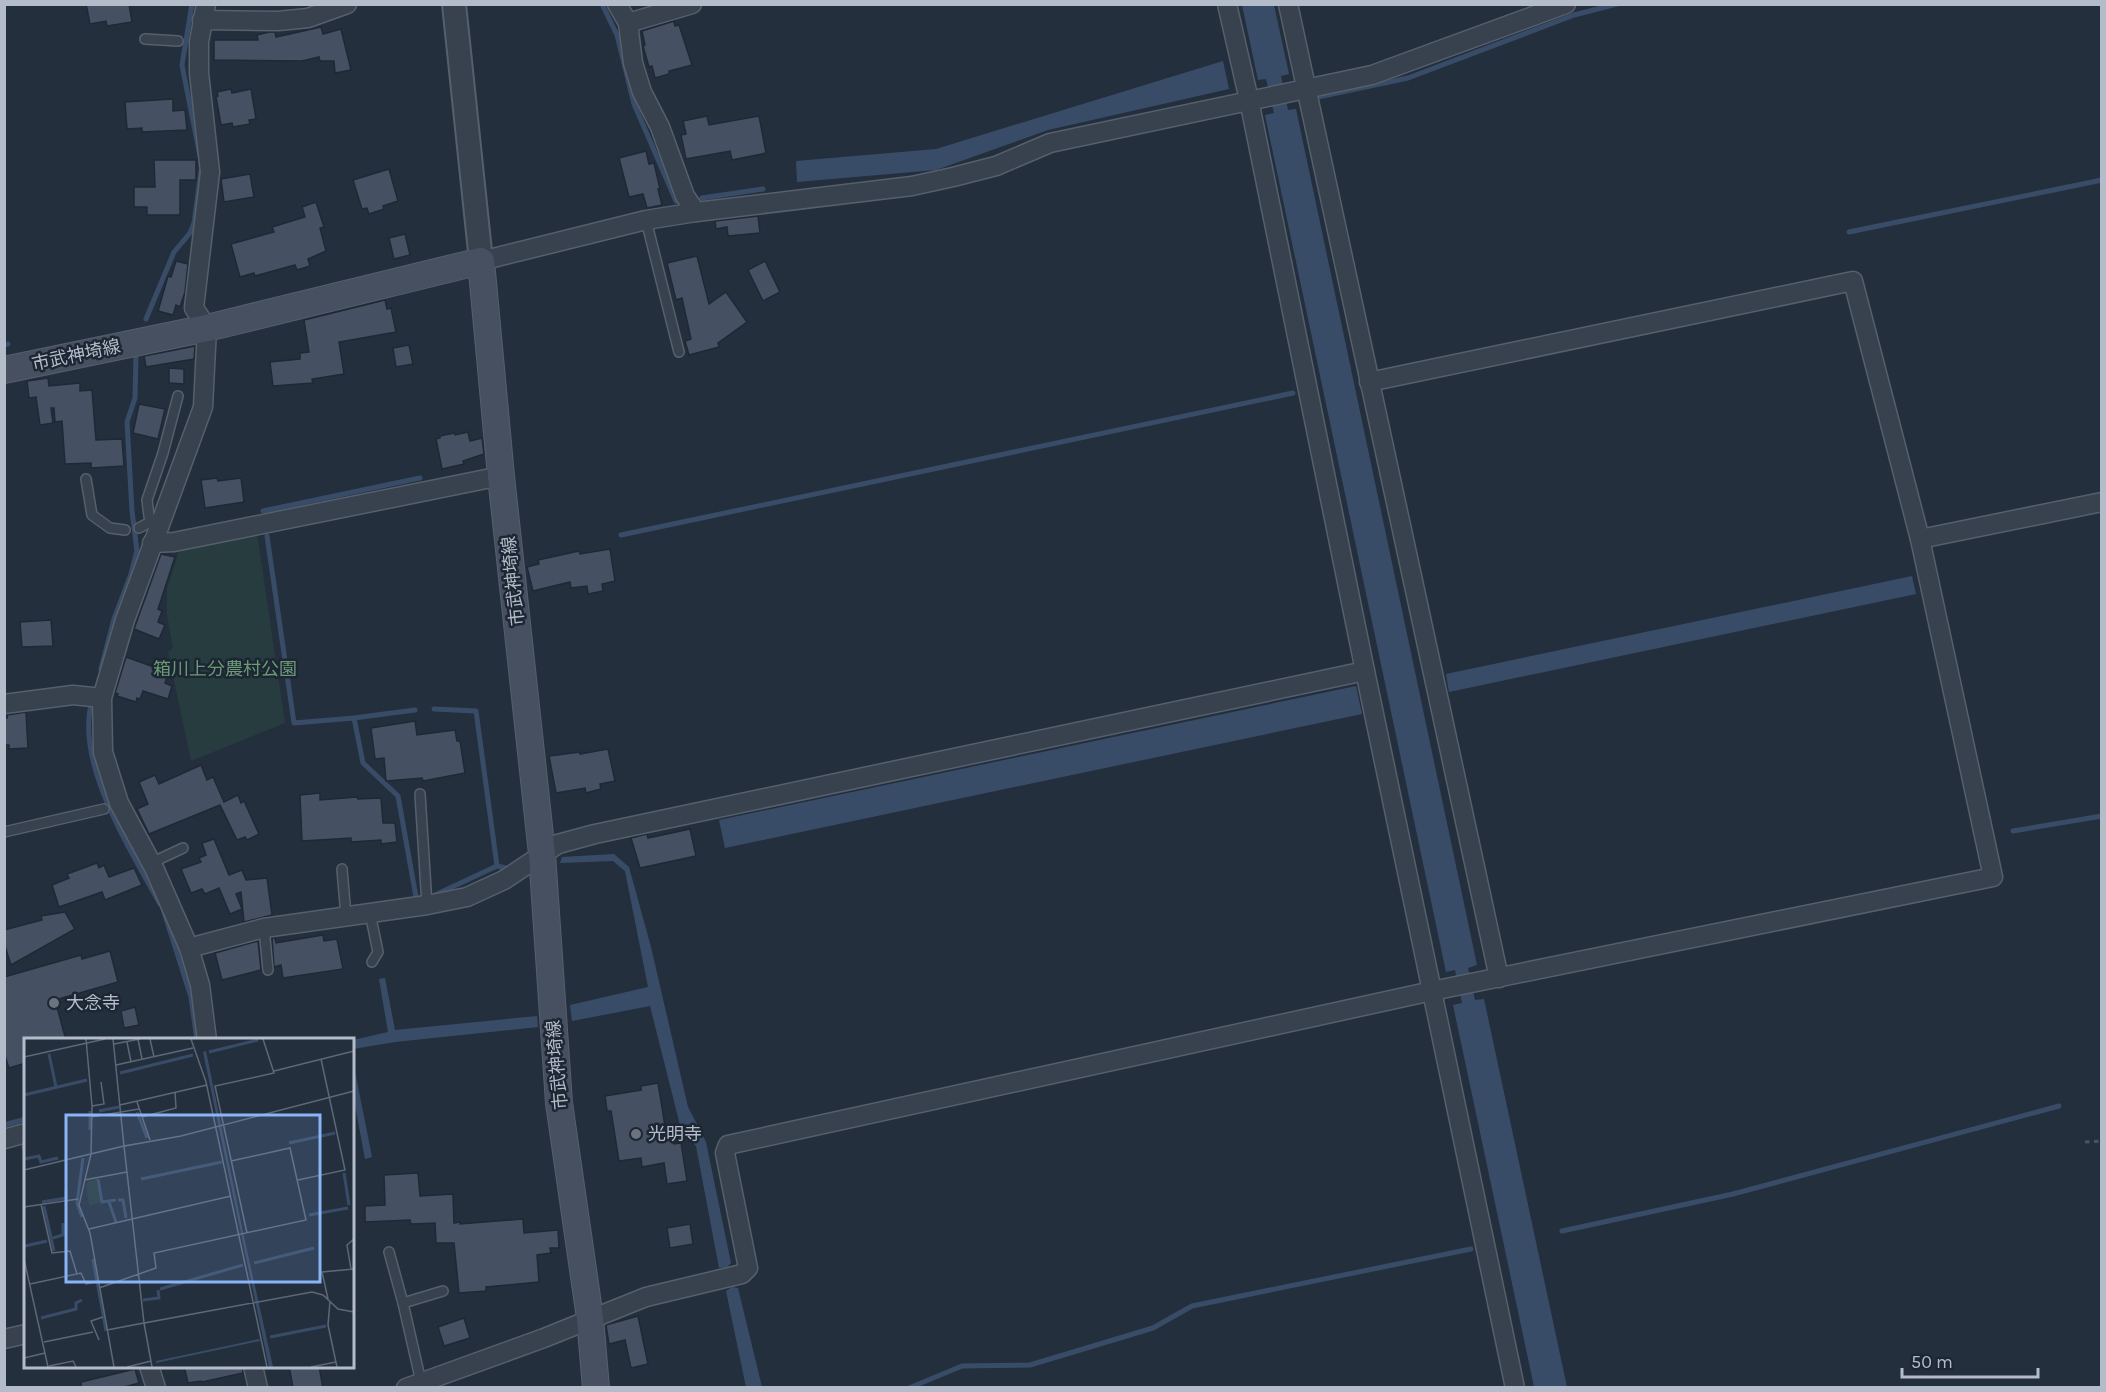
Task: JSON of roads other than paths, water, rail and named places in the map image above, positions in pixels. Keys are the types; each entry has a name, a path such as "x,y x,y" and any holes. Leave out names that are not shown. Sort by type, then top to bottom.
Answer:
{"main road":[{"name":"市武神埼線","path":"4,370 207,328 481,261 501,476 542,854 560,1103 590,1318 596,1388"}],"street":[{"path":"207,1038 200,985 189,948 151,863 119,803 103,752 95,697 125,620 150,531 202,407 207,328 194,309 210,172 199,74 204,12 278,21 307,11 347,4"},
{"path":"453,4 481,261 646,220 912,186 996,166 1050,143 1372,75 1566,4"},
{"path":"617,4 628,23 633,63 642,92 660,127 685,196 696,212"},
{"path":"628,23 692,4"},
{"path":"1227,4 1249,100 1365,671 1515,1388"},
{"path":"1288,4 1498,978"},
{"path":"413,1385 544,1338 646,1297 741,1274 748,1268 725,1153 728,1145 1432,991 1993,877 1920,539 1853,280 1369,382"},
{"path":"150,531 174,542 501,476"},
{"path":"1920,539 2102,502"},
{"path":"189,948 264,928 467,897 504,880 558,844 595,834 1365,671"},
{"path":"4,704 73,695 95,697"},
{"path":"4,1139 24,1134"},
{"path":"4,1339 24,1334"},
{"path":"150,1368 156,1388"},
{"path":"253,1368 258,1387 253,1388"}],"lane":[{"path":"145,39 177,41"},
{"path":"646,220 679,352"},
{"path":"150,531 147,500 163,453 178,396"},
{"path":"86,479 92,515 110,528 125,530"},
{"path":"420,794 427,904"},
{"path":"4,832 104,809"},
{"path":"151,863 183,848"},
{"path":"342,869 346,916"},
{"path":"370,913 378,952 372,962"},
{"path":"264,928 268,970"},
{"path":"389,1252 403,1303 413,1385"},
{"path":"403,1303 443,1291"}],"water":[{"path":"1242,5 1274,5 1289,74 1281,76 1288,110 1296,109 1477,965 1468,968 1475,1000 1484,999 1567,1387 1534,1387 1453,1005 1462,1003 1455,970 1446,972 1265,115 1274,113 1266,79 1258,80"},
{"path":"1223,61 1229,89 1048,130 936,170 797,182 796,161 936,149"},
{"path":"1912,576 1916,594 1449,692 1446,674"},
{"path":"1356,686 1362,714 725,848 719,820"},
{"path":"614,854 629,867 651,947 688,1107 706,1142 731,1263 727,1267 719,1268 696,1146 681,1129 650,1006 572,1021 570,1005 648,987 625,871 613,861 560,863 562,857"},
{"path":"385,978 395,1030 537,1016 538,1027 395,1042 354,1049 354,1040 388,1032 379,979"},
{"path":"354,1066 372,1157 365,1159 354,1100"},
{"path":"732,1287 738,1288 762,1387 746,1387 726,1291"}],"waterway":[{"path":"192,4 182,65 200,156"},
{"path":"602,4 617,35 634,104 676,201"},
{"path":"1318,97 1408,78 1574,15 1617,4"},
{"path":"146,319 174,252 190,233 194,223 201,171"},
{"path":"1849,232 2102,180"},
{"path":"702,198 763,189"},
{"path":"4,345 8,344"},
{"path":"101,669 114,619 137,551 132,511 127,422 135,398 136,354"},
{"path":"621,535 1293,393"},
{"path":"263,511 420,478"},
{"path":"267,536 294,723 415,710"},
{"path":"92,701 89,725 91,752 98,779 121,833 160,904"},
{"path":"434,709 476,711 497,866 506,868"},
{"path":"354,718 363,763 398,796 416,897"},
{"path":"2013,831 2102,816"},
{"path":"437,894 497,866"},
{"path":"164,912 191,997 197,1038"},
{"path":"1562,1231 1733,1194 2059,1106"},
{"path":"4,1125 24,1120"},
{"path":"909,1388 962,1366 1030,1365 1153,1328 1192,1306 1471,1249"}],"place":[{"name":"大念寺","path":"54,1003"},
{"name":"光明寺","path":"636,1134"}],"park label":[{"name":"箱川上分農村公園","path":"225,669"}]}
